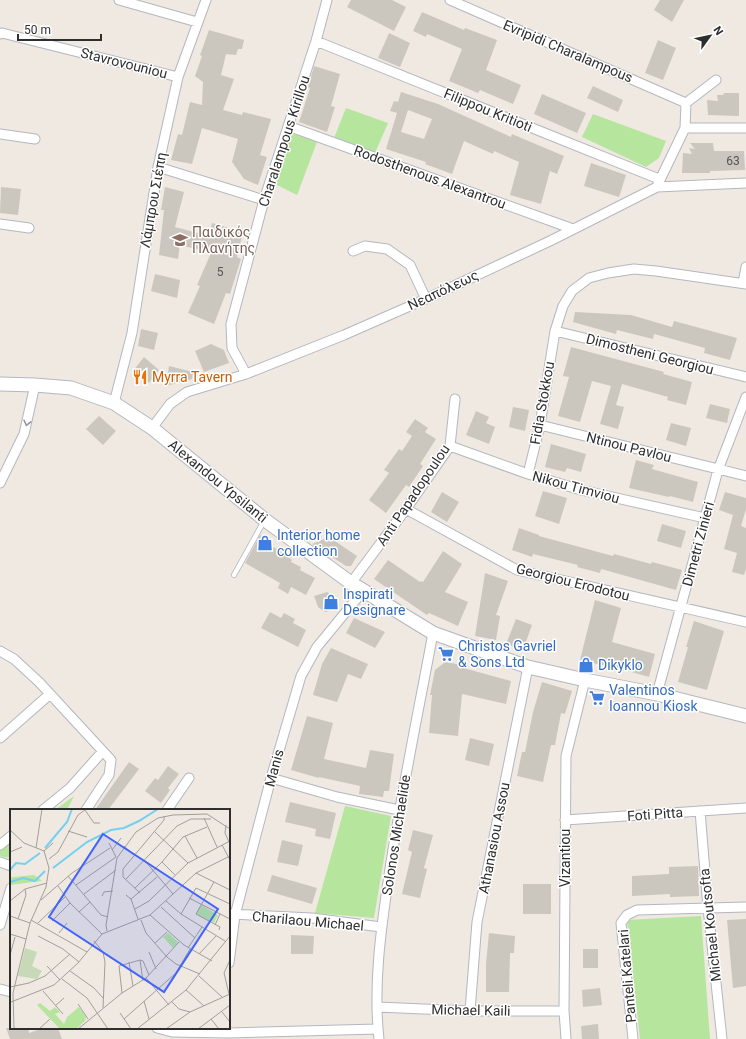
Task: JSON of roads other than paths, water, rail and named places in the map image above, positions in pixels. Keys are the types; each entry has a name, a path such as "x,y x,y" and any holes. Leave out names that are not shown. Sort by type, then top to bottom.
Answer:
{"main road":[{"name":"Alexandou Ypsilanti","path":"0,384 71,388 114,403 152,428 265,520 351,583 434,633 528,667 657,694 746,716"}],"street":[{"path":"119,0 197,22"},
{"name":"Λάμπρου Σιέπη","path":"114,403 132,333 158,167 178,77 206,0"},
{"name":"Charalampous Kirillou","path":"246,374 232,348 231,324 264,200 316,41 327,0"},
{"name":"Evripidi Charalampous","path":"450,0 686,103"},
{"name":"Stavrovouniou","path":"0,34 178,77"},
{"name":"Filippou Kritioti","path":"316,41 658,183"},
{"path":"658,183 684,128 686,103 716,80"},
{"name":"Rodosthenous Alexantrou","path":"288,126 573,229"},
{"path":"684,128 746,128"},
{"path":"0,134 35,138"},
{"path":"158,167 264,200"},
{"name":"Νεαπόλεως","path":"152,428 170,404 187,392 246,374 344,335 426,299 573,229 658,183 746,183"},
{"path":"0,224 29,228"},
{"path":"353,251 365,246 387,249 410,265 426,299"},
{"path":"745,284 746,267"},
{"name":"Fidia Stokkou","path":"528,474 540,425 555,331 564,306 572,290 589,278 622,270 649,270 745,284"},
{"name":"Dimostheni Georgiou","path":"555,331 746,377"},
{"path":"0,483 24,434 35,385"},
{"name":"Dimetri Zinieri","path":"657,694 718,470 746,397"},
{"name":"Anti Papadopoulou","path":"351,583 406,509 450,446 455,399"},
{"name":"Ntinou Pavlou","path":"540,425 746,476"},
{"name":"Nikou Timviou","path":"450,446 528,474 582,490 705,518"},
{"name":"Georgiou Erodotou","path":"406,509 517,570 746,622"},
{"name":"Manis","path":"230,947 232,914 301,676 317,647 363,591"},
{"name":"Solonos Michaelide","path":"379,1039 377,1008 381,927 398,810 434,633"},
{"path":"0,651 14,660 39,682 111,760 109,775 87,809"},
{"name":"Athanasiou Assou","path":"470,1011 478,922 528,667"},
{"name":"Vizantiou","path":"566,1039 564,1010 566,756 585,680"},
{"path":"0,738 50,694"},
{"path":"44,809 70,788 103,751"},
{"path":"168,809 189,778"},
{"path":"271,778 337,797 398,810"},
{"name":"Foti Pitta","path":"565,820 746,808"},
{"name":"Michael Koutsofta","path":"700,811 708,908 722,1039"},
{"path":"0,845 10,837"},
{"path":"0,862 10,866"},
{"path":"0,925 10,891"},
{"path":"708,908 746,907"},
{"name":"Panteli Katelari","path":"633,1039 621,923 627,915 637,910 708,908"},
{"name":"Charilaou Michael","path":"232,914 312,918 381,927"},
{"path":"0,989 10,992"},
{"name":"Michael Kaili","path":"377,1008 470,1011 564,1010"},
{"path":"161,1029 172,1032 229,1033 378,1029"}],"lane":[{"path":"234,575 265,520"}],"place":[{"name":"Παιδικός Πλανήτης","path":"180,240"},
{"name":"Myrra Tavern","path":"140,377"},
{"name":"Interior home collection","path":"265,543"},
{"name":"Inspirati Designare","path":"331,602"},
{"name":"Christos Gavriel & Sons Ltd","path":"446,654"},
{"name":"Dikyklo","path":"586,665"},
{"name":"Valentinos Ioannou Kiosk","path":"597,698"}]}
